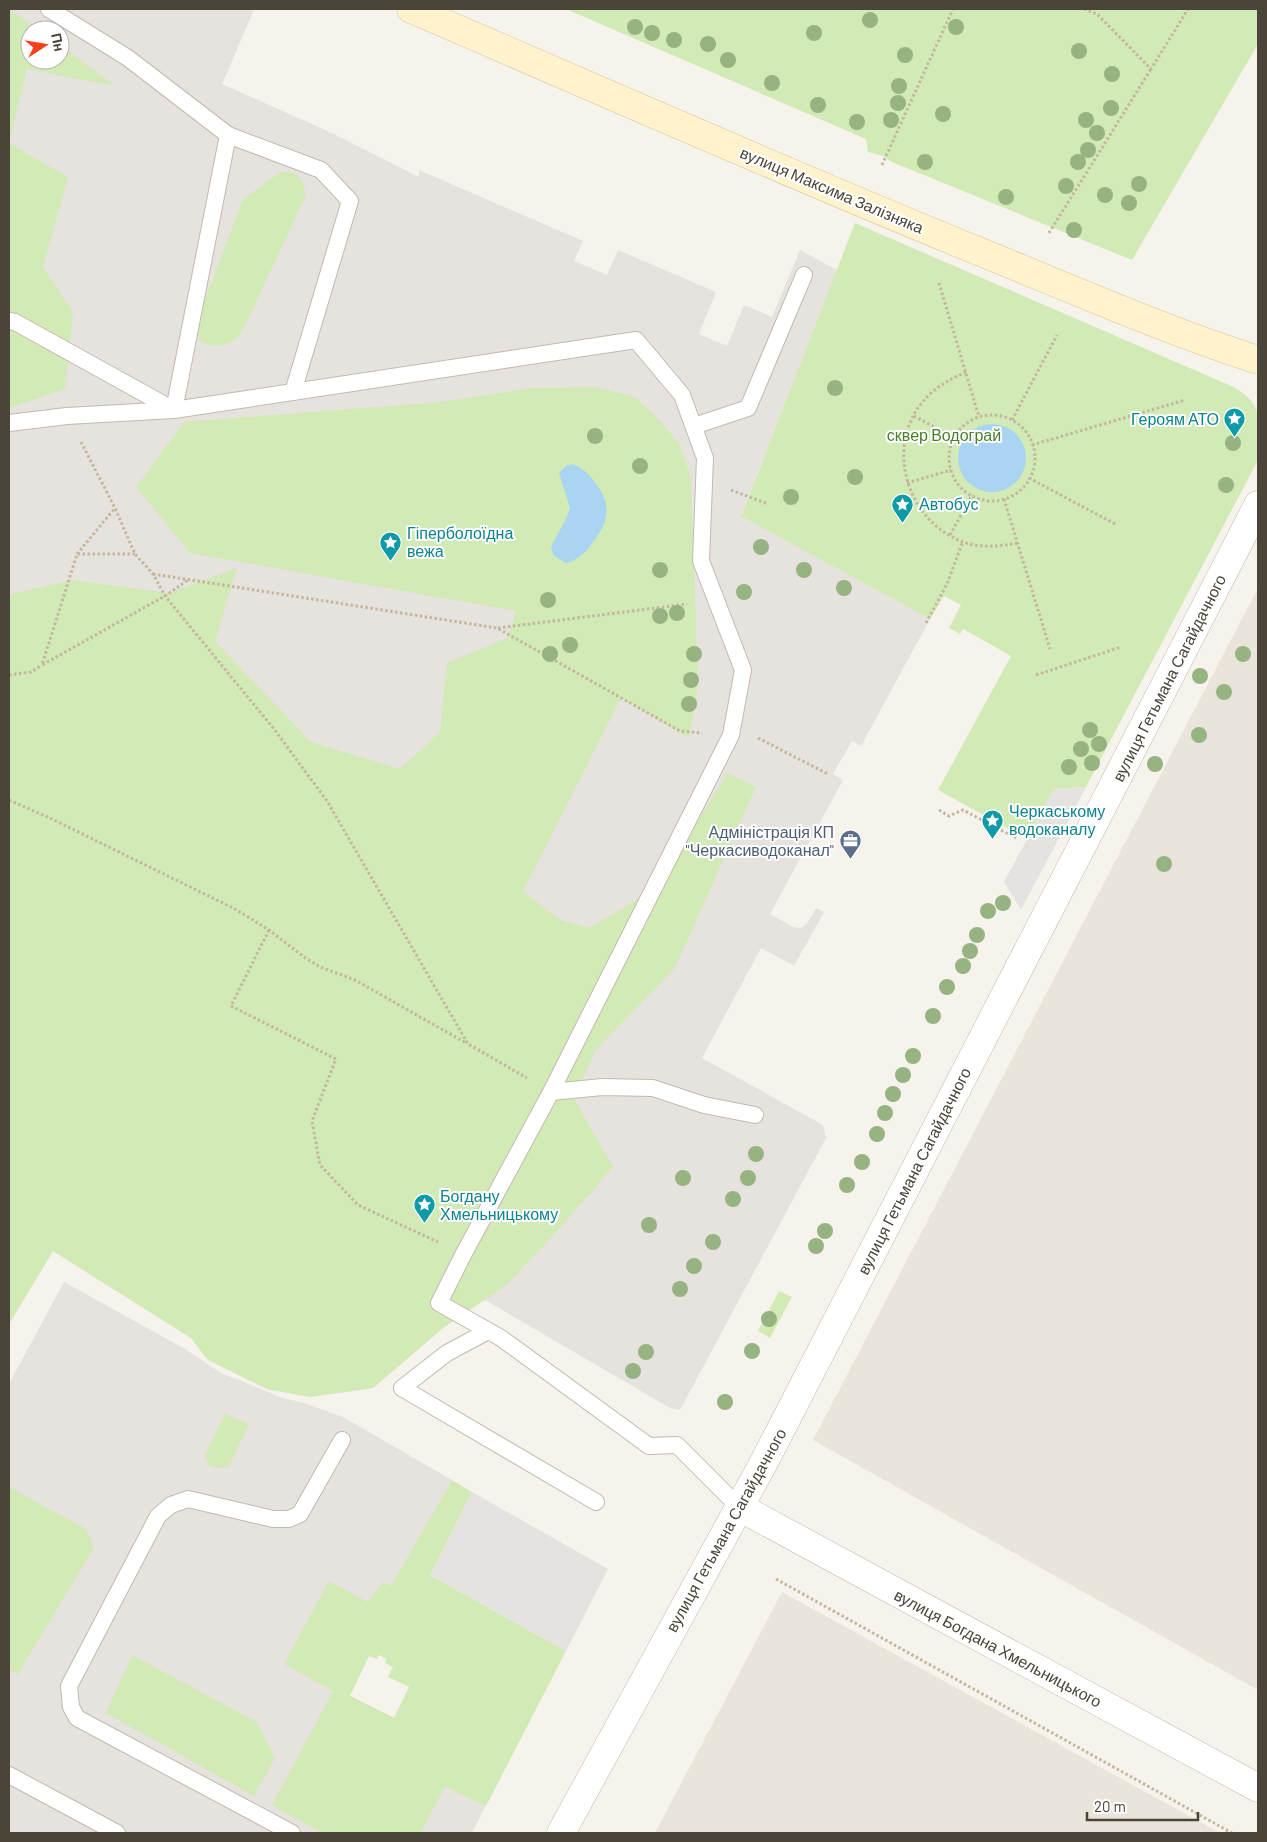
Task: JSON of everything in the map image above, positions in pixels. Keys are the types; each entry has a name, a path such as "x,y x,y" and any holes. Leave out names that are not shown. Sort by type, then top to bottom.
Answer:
{"main road":[{"name":"вулиця Максима Залізняка","path":"411,9 865,205 1091,298 1258,360"}],"street":[{"name":"вулиця Гетьмана Сагайдачного","path":"561,1833 768,1455 1258,505"},
{"name":"вулиця Богдана Хмельницького","path":"739,1507 1258,1788"}],"lane":[{"path":"49,9 128,58 228,135 321,170 350,201 293,392"},
{"path":"174,410 228,135"},
{"path":"694,426 748,408 804,275"},
{"path":"9,321 15,322 174,410"},
{"path":"9,423 67,416 174,410 636,340 682,395 705,458 701,561 743,670 731,735 551,1092 439,1303 501,1338 649,1446 677,1445 739,1507"},
{"path":"551,1092 602,1086 653,1088 704,1105 755,1115"},
{"path":"488,1331 447,1352 402,1388 596,1502"},
{"path":"292,1833 78,1718 71,1707 69,1686 158,1516 171,1505 188,1499 273,1519 289,1519 300,1514 342,1440"},
{"path":"9,1775 117,1833"}],"path":[{"path":"882,165 953,9"},
{"path":"1084,9 1097,14"},
{"path":"1091,9 1151,69"},
{"path":"1049,233 1188,9"},
{"path":"939,283 979,417"},
{"path":"1012,420 1057,335"},
{"path":"966,372 946,381 930,394 914,416 907,430 903,451 904,473 911,494 922,512 936,527 975,545 997,546 1017,542"},
{"path":"1032,445 1185,400"},
{"path":"67,416 116,508 135,554 153,574 165,596 274,729 327,801 468,1044"},
{"path":"914,416 954,438"},
{"path":"1000,416 1012,420 1025,432 1032,445 1034,461 1029,478 1022,488 1004,499 984,500 972,495 958,484 952,475 949,455 954,438 962,427 979,417 1000,416"},
{"path":"907,483 951,470"},
{"path":"1029,478 1117,525"},
{"path":"704,479 768,504"},
{"path":"950,535 972,495"},
{"path":"1004,499 1050,649"},
{"path":"42,665 77,554 116,508"},
{"path":"926,623 947,584 963,541"},
{"path":"77,554 135,554"},
{"path":"153,574 497,628 716,600"},
{"path":"9,675 32,672 165,596 188,580"},
{"path":"497,628 680,731 759,738 828,774"},
{"path":"1036,675 1121,648"},
{"path":"9,800 216,899 269,930 320,967 355,980 551,1092"},
{"path":"939,810 949,816 963,810 1016,838"},
{"path":"269,930 231,1006 336,1059 312,1120 320,1166 358,1205 463,1255"},
{"path":"776,1579 1232,1833"}],"shaded area":[{"path":"9,9 254,10 222,84 332,133 419,177 419,170 583,241 574,261 607,275 618,250 716,292 699,334 727,346 744,305 772,317 800,250 837,270 741,515 930,619 861,746 852,741 833,774 843,780 770,914 793,927 799,928 808,922 816,908 824,912 794,966 761,948 702,1058 823,1125 826,1138 680,1410 670,1408 485,1300 443,1328 373,1388 310,1397 267,1389 208,1360 191,1338 53,1251 9,1324"},
{"path":"1258,588 1258,1690 813,1440"},
{"path":"1086,787 1021,910 1004,882 1054,789"},
{"path":"64,1282 185,1349 221,1373 283,1398 301,1402 343,1417 452,1480 335,1686 350,1696 394,1718 505,1768 472,1833 9,1833 9,1384"},
{"path":"472,1492 608,1569 566,1651 430,1575"},
{"path":"782,1592 962,1691 1220,1833 655,1833"}],"green space":[{"path":"9,9 25,20 20,20 20,70 27,70 9,143"},
{"path":"566,9 1258,9 1258,44 1132,260 892,162 883,156 868,152 866,139"},
{"path":"70,52 115,86 32,70 70,70"},
{"path":"9,143 68,177 43,267 73,312 65,389 9,408"},
{"path":"281,172 292,173 300,178 304,186 305,197 244,328 233,341 217,346 206,344 199,338 197,332 199,316 243,199"},
{"name":"сквер Водограй","path":"855,223 1229,385 1250,399 1258,415 1258,460 1086,787 1054,789 1027,839 938,790 1011,656 963,629 960,634 949,628 961,605 944,596 930,619 741,516"},
{"path":"595,387 635,397 663,424 680,445 691,478 698,686 689,738 621,698 523,891 560,920 589,928 654,890 728,773 756,787 675,968 595,1051 574,1099 613,1167 552,1237 506,1285 443,1328 373,1388 310,1397 267,1389 208,1360 191,1338 53,1251 9,1324 9,595 71,580 168,593 237,568 215,641 311,742 400,769 440,732 447,663 508,638 516,611 190,553 136,487 184,422 441,402 533,388"},
{"path":"779,1291 792,1297 770,1338 758,1331"},
{"path":"225,1414 249,1424 228,1468 214,1467 208,1465 205,1455"},
{"path":"452,1480 472,1492 430,1575 566,1651 486,1806 445,1787 420,1833 322,1833 272,1805 333,1691 284,1664 329,1581 368,1602 383,1582 391,1586","holes":["379,1655 386,1659 385,1663 393,1667 388,1677 409,1687 394,1718 350,1696 369,1656 377,1659"]},
{"path":"9,1487 86,1529 94,1548 18,1674 9,1670"},
{"path":"132,1655 257,1722 275,1758 254,1796 106,1713"}],"water":[{"path":"999,424 1011,430 1020,439 1026,451 1024,471 1016,482 999,492 985,492 968,482 960,471 958,451 968,434 979,426"},
{"path":"573,464 592,478 604,498 606,513 602,529 589,548 577,559 566,563 554,556 551,547 570,508 559,473 566,466"}],"place":[{"name":"Героям АТО","path":"1235,438"},
{"name":"Автобус","path":"903,523"},
{"name":"Гіперболоїдна вежа","path":"391,561"},
{"name":"Черкаському водоканалу","path":"993,839"},
{"name":"Адміністрація КП \"Черкасиводоканал\"","path":"850,860"},
{"name":"Богдану Хмельницькому","path":"424,1224"}]}
